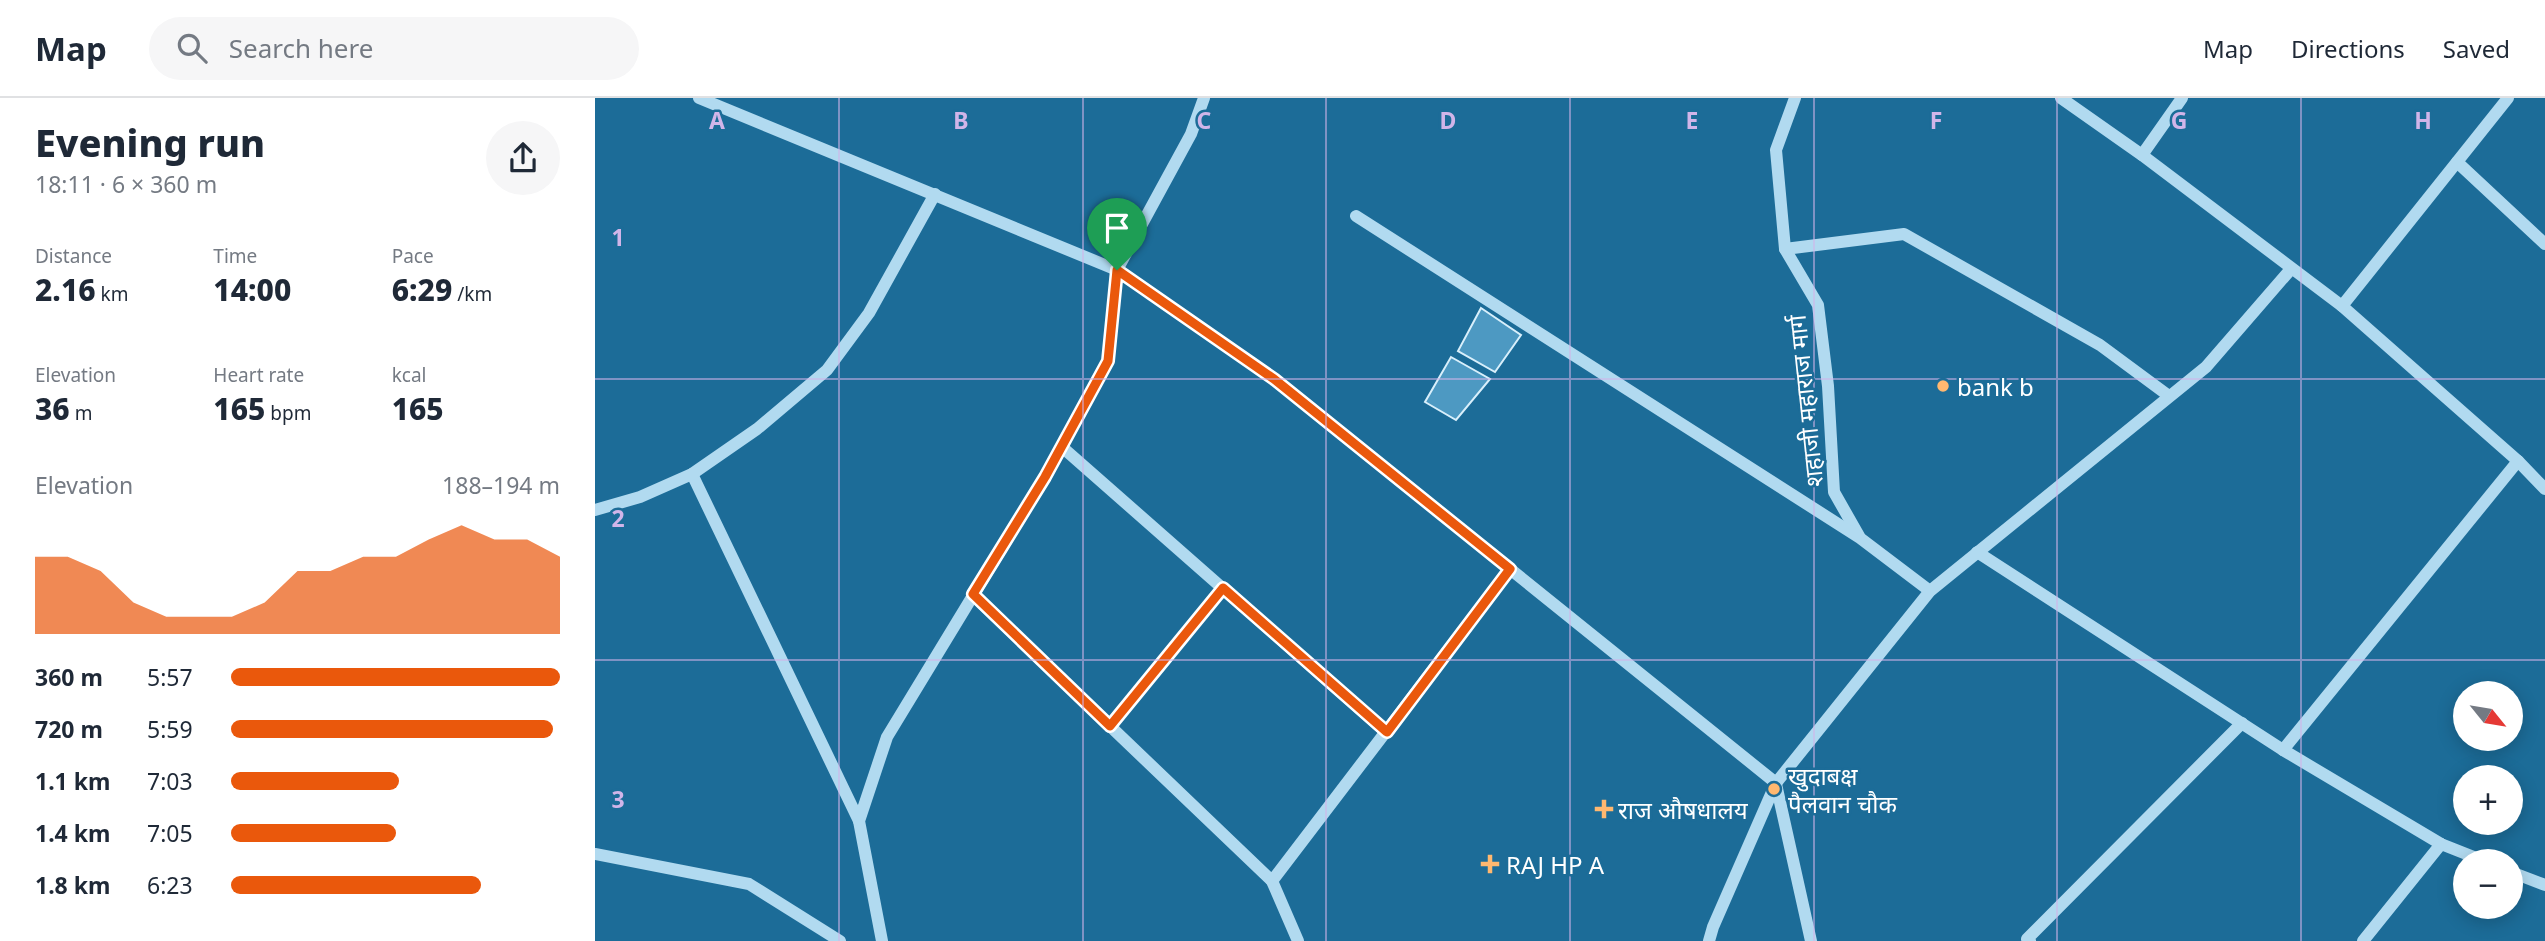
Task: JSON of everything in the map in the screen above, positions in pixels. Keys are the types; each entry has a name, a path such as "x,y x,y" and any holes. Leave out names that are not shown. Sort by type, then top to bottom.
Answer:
{"street":[{"path":"699,98 1117,270 1274,379 1776,783 1811,941"},
{"path":"859,821 887,737 1062,446 1108,361 1117,270 1191,134 1204,98"},
{"name":"शहाजी महाराज मार्ग","path":"1795,98 1776,150 1785,249 1818,305 1828,386 1834,492 1860,538"},
{"path":"2061,98 2143,155 2342,306 2518,461 2545,489"},
{"path":"2143,155 2182,98"},
{"path":"2342,306 2508,98"},
{"path":"2457,162 2545,244"},
{"path":"595,510 640,498 692,474 757,429 827,370 869,313 935,194"},
{"path":"1356,216 1860,538 1930,591"},
{"path":"1785,249 1904,234 2100,345 2169,396"},
{"path":"1709,941 1776,783 1930,591 2207,367 2291,269"},
{"path":"1062,446 1387,732"},
{"path":"2283,750 2518,461"},
{"path":"692,474 859,821 883,941"},
{"path":"1977,552 2283,750 2454,849"},
{"path":"1272,881 1510,569"},
{"path":"1110,726 1223,588"},
{"path":"973,594 1272,881 1298,941"},
{"path":"2030,941 2027,939 2242,723"},
{"path":"2363,941 2441,844"},
{"path":"595,854 749,884 840,941"},
{"path":"2523,877 2545,886"}],"building":[{"path":"1481,308 1521,335 1495,372 1458,351"},
{"path":"1451,357 1490,379 1456,420 1425,402"}],"place":[{"name":"bank b","path":"1943,386"},
{"name":"खुदाबक्ष पैलवान चौक","path":"1774,789"},
{"name":"राज औषधालय","path":"1604,809"},
{"name":"RAJ HP A","path":"1490,864"}],"route":[{"path":"1117,270 1274,379 1510,569 1387,732 1223,588 1110,726 973,594 1045,477 1108,361 1117,270"}]}
